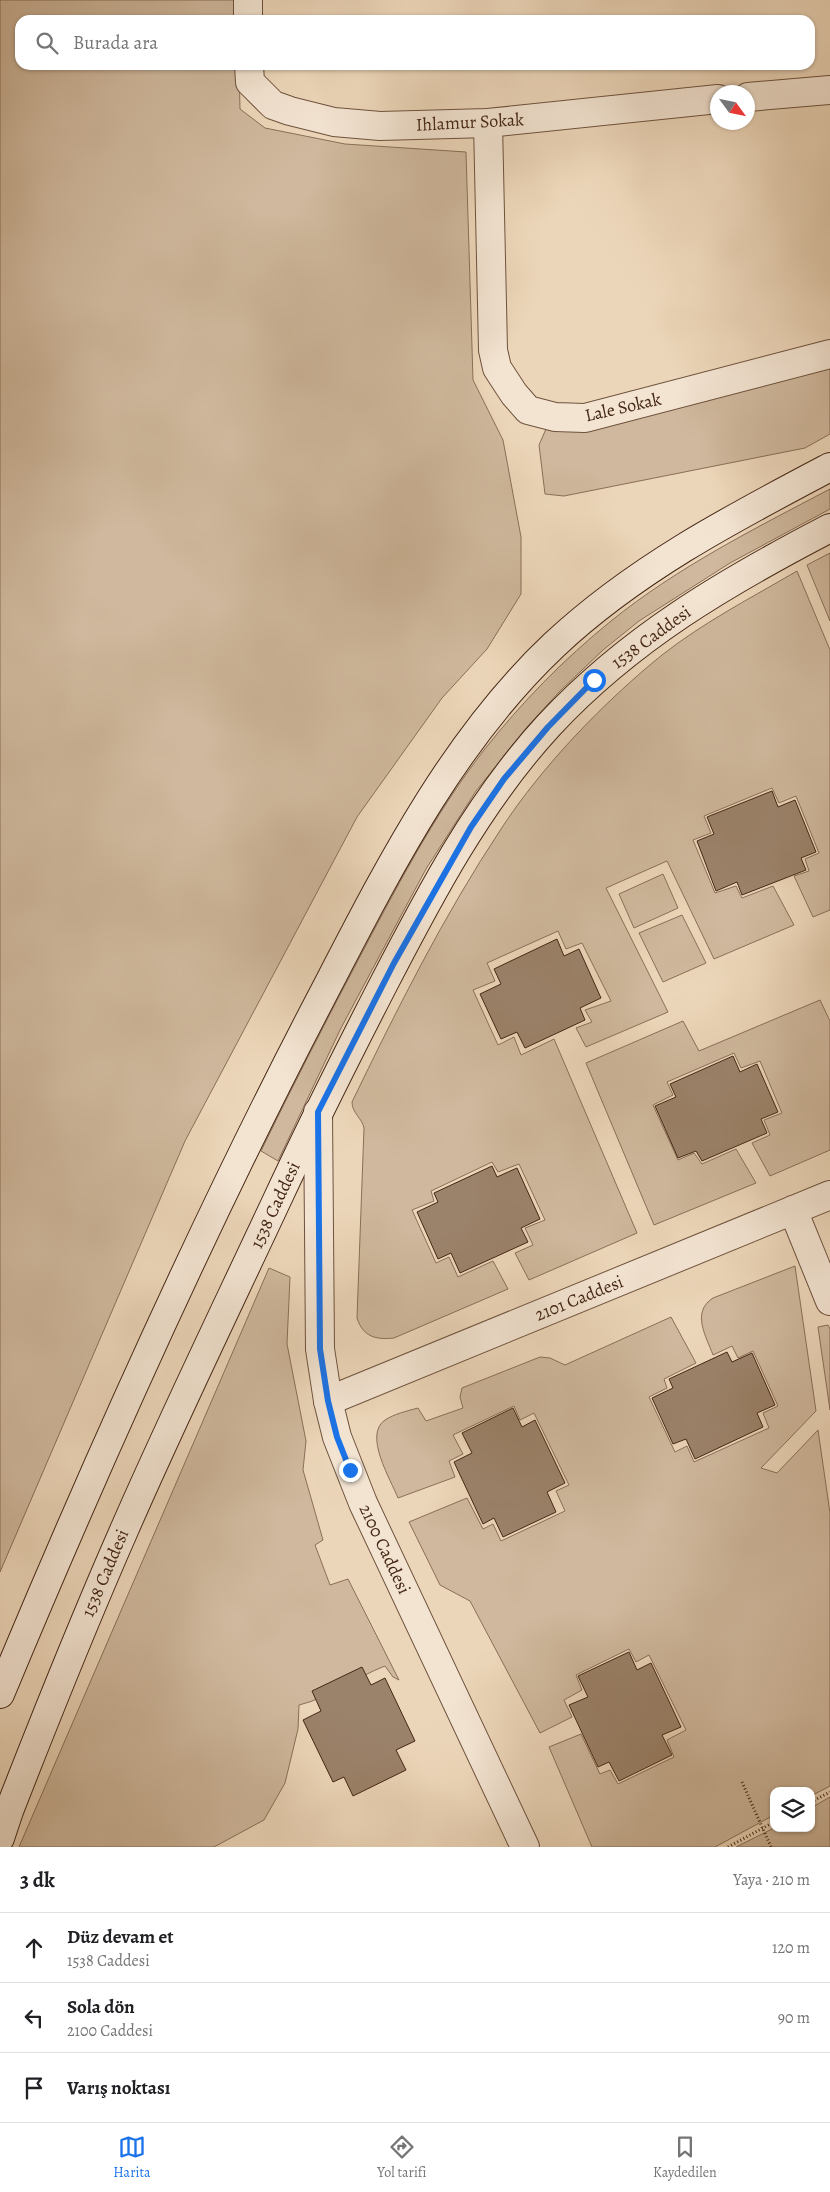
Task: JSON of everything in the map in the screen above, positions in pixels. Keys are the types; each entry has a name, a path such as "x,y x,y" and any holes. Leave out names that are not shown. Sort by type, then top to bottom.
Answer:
{"main road":[{"path":"248,0 248,15"},
{"name":"Ihlamur Sokak","path":"249,70 250,82 273,105 334,122 380,126 488,123 710,100"},
{"path":"755,96 830,90"},
{"name":"Lale Sokak","path":"488,123 493,350 497,368 514,394 528,410 556,417 585,418 830,354"},
{"path":"0,1694 52,1568 243,1150 389,868 460,756 493,711 528,671 600,606 647,571 712,530 830,467"},
{"name":"1538 Caddesi","path":"0,1838 49,1708 123,1532 318,1112 394,963 471,827 504,779 548,727 594,680 638,642 716,591 830,528"},
{"name":"2100 Caddesi","path":"318,1112 320,1349 328,1401 337,1437 362,1502 525,1847"},
{"name":"2101 Caddesi","path":"328,1401 830,1195"},
{"path":"793,1210 830,1301"}],"path":[{"path":"742,1782 771,1847"},
{"path":"815,1800 830,1792"},
{"path":"728,1847 770,1824"}],"shaded area":[{"path":"0,0 238,0 238,15 15,15 15,70 239,70 240,109 265,128 345,144 466,152 473,380 503,440 521,537 521,594 487,649 442,698 357,817 185,1141 0,1572"},
{"path":"830,360 830,434 805,448 564,496 545,494 539,445 549,422"},
{"path":"830,489 830,509 730,563 639,621 603,650 560,691 527,727 476,791 426,869 341,1028 278,1161 261,1151 295,1081 384,910 415,855 465,775 513,715 577,651 637,601 717,550"},
{"path":"830,553 830,621 807,565"},
{"path":"797,571 830,650 830,910 813,917 794,876 809,871 805,859 819,853 796,796 779,803 772,788 704,816 711,833 693,840 715,893 736,886 742,898 773,886 794,925 714,959 667,861 606,888 668,1012 586,1047 576,1028 592,1022 585,1010 611,1001 582,943 566,949 558,931 487,963 495,981 473,990 498,1045 514,1037 521,1055 554,1039 637,1233 529,1280 515,1253 533,1245 525,1228 545,1220 519,1164 498,1172 492,1162 431,1191 434,1201 412,1210 436,1263 449,1257 458,1277 493,1261 508,1289 394,1338 376,1338 371,1336 363,1329 357,1318 364,1128 352,1106 352,1102 404,997 441,929 480,862 517,805 596,714 640,673 678,643"},
{"path":"663,874 678,908 634,928 619,894"},
{"path":"682,915 706,963 663,982 639,933"},
{"path":"820,1000 830,1021 830,1150 770,1176 752,1143 770,1135 764,1120 782,1113 760,1061 741,1068 734,1053 667,1082 673,1095 653,1105 678,1160 694,1153 702,1164 736,1149 756,1183 654,1225 586,1063 683,1021 699,1051"},
{"path":"795,1266 816,1411 761,1468 777,1473 818,1430 830,1513 830,1786 815,1794 815,1787 770,1787 770,1817 715,1847 592,1847 549,1747 581,1734 600,1774 610,1770 618,1784 674,1757 667,1740 686,1730 649,1655 636,1662 629,1649 576,1675 582,1690 564,1700 572,1717 540,1733 470,1601 440,1585 409,1522 467,1498 483,1529 493,1524 501,1541 565,1511 556,1491 569,1485 534,1413 520,1420 514,1406 453,1435 463,1454 449,1461 455,1477 398,1498 381,1458 377,1436 379,1427 392,1416 418,1408 426,1421 463,1408 460,1397 462,1388 540,1357 550,1358 565,1365 671,1317 696,1363 664,1379 667,1388 649,1397 675,1452 687,1446 694,1462 769,1428 763,1413 778,1406 753,1351 738,1358 732,1346 713,1355 704,1332 701,1317 706,1304 713,1298"},
{"path":"269,1268 290,1277 287,1344 306,1441 303,1470 323,1540 315,1545 330,1585 348,1579 399,1680 393,1677 385,1666 321,1698 299,1705 298,1729 285,1783 264,1820 214,1847 19,1847"},
{"path":"828,1325 830,1329 830,1410 818,1327"},
{"path":"830,1797 830,1847 736,1847 770,1830 770,1832 815,1832 815,1806"}],"building":[{"path":"772,791 778,807 795,800 816,852 801,858 806,870 742,895 737,882 716,891 697,841 714,834 707,817"},
{"path":"557,939 564,956 579,949 601,998 580,1008 585,1020 525,1048 517,1032 501,1039 480,994 501,984 494,969"},
{"path":"733,1056 740,1072 757,1064 778,1112 761,1119 767,1133 702,1161 696,1151 678,1158 655,1106 676,1097 670,1084"},
{"path":"492,1166 497,1177 517,1168 540,1219 521,1228 528,1242 460,1273 451,1253 438,1259 417,1212 438,1202 434,1193"},
{"path":"727,1352 732,1362 752,1353 775,1405 757,1413 763,1427 695,1459 686,1439 673,1444 652,1398 673,1388 669,1379"},
{"path":"513,1408 522,1427 535,1420 565,1483 547,1492 556,1512 503,1537 494,1518 483,1524 454,1462 472,1453 462,1433"},
{"path":"629,1652 637,1670 651,1663 681,1727 662,1735 672,1755 619,1781 609,1762 598,1767 569,1705 588,1697 578,1676"},
{"path":"362,1667 371,1685 385,1678 415,1741 396,1750 406,1770 353,1796 344,1777 333,1782 303,1720 321,1711 312,1691"}],"route":[{"path":"350,1470 337,1437 328,1401 320,1349 318,1112 394,963 471,827 504,779 548,727 594,680"}]}
